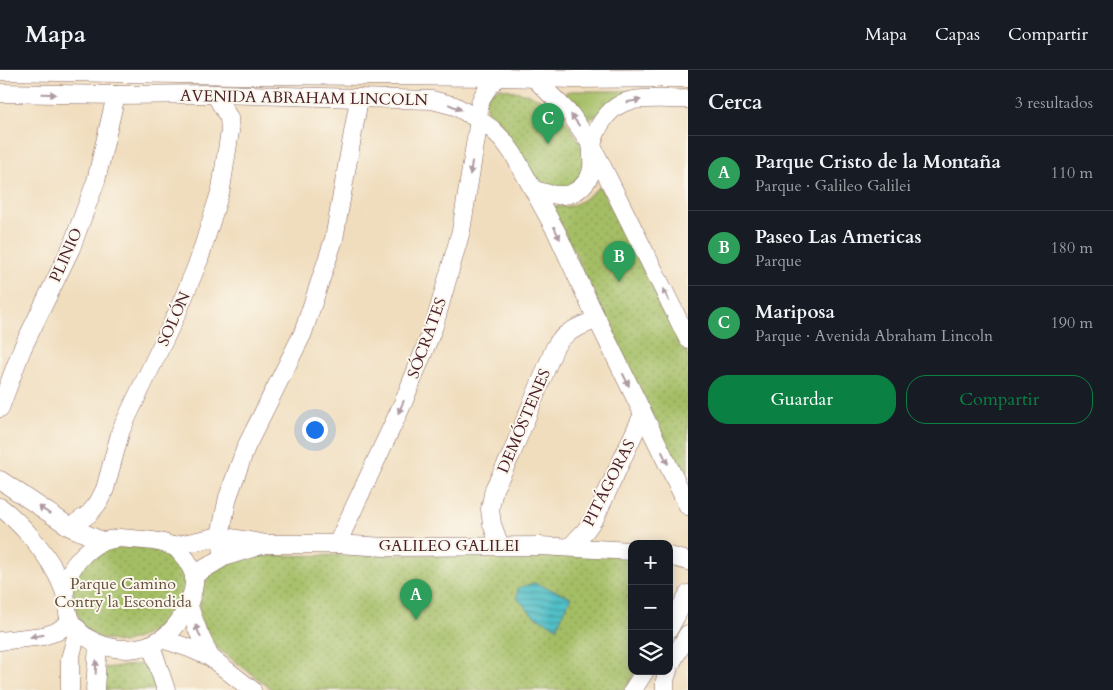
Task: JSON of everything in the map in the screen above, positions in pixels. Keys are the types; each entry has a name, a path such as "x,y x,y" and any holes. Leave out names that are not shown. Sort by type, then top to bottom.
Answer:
{"street":[{"name":"AVENIDA ABRAHAM LINCOLN","path":"0,71 534,78 688,78"},
{"name":"SÓCRATES","path":"337,544 403,403 434,326 461,231 479,120 478,112 483,94 498,77"},
{"path":"534,78 571,115 592,146 688,339"},
{"name":"AVENIDA ABRAHAM LINCOLN","path":"0,93 215,94 432,100 455,106 479,120 504,141 534,190 556,231 688,506"},
{"name":"SOLÓN","path":"70,527 89,514 98,503 105,489 121,430 178,311 199,260 221,189 230,131 228,118 215,94"},
{"name":"PLINIO","path":"0,408 22,349 71,248 96,181 116,95"},
{"path":"224,556 220,536 228,497 246,446 303,332 334,239 359,98"},
{"path":"534,190 558,196 577,191 584,184 592,168 592,146 599,125 611,111 623,103 636,100 688,99"},
{"name":"DEMÓSTENES","path":"500,546 492,524 490,509 494,489 512,455 560,338 567,332 597,319"},
{"name":"PITÁGORAS","path":"570,547 596,516 643,414"},
{"path":"0,480 70,527 102,541"},
{"path":"3,512 37,544 55,570 65,593 68,616 75,626 98,644 120,650 137,649 156,642 175,627 181,619 193,590 194,576 190,566 174,546 120,538 102,541 87,552 74,566 67,580 65,593"},
{"name":"GALILEO GALILEI","path":"174,546 220,536 267,544 337,544 385,547 570,547 628,551"},
{"name":"GALILEO GALILEI","path":"194,576 224,556 267,544"},
{"path":"673,557 688,561"},
{"path":"673,622 688,594"},
{"path":"188,604 210,657"},
{"path":"0,641 43,636 75,626"},
{"path":"70,690 70,659 75,626"},
{"path":"673,660 688,634"},
{"path":"156,642 189,648 210,657 252,690"},
{"path":"156,642 166,690"},
{"path":"95,690 98,644"},
{"path":"633,690 642,675"},
{"path":"665,690 667,675"}],"green space":[{"path":"501,88 528,94 540,99 551,106 568,123 584,149 585,168 570,190 539,185 488,119 485,99 490,92"},
{"path":"688,91 617,100 589,119 566,95 566,92"},
{"path":"600,186 688,356 688,471 682,479 552,206 573,205"},
{"name":"Parque Camino Contry la Escondida","path":"139,547 169,552 179,564 189,589 167,620 146,635 123,643 100,638 84,628 74,606 73,582 84,562 104,548"},
{"path":"628,553 628,675 634,675 624,690 273,690 216,647 208,637 199,614 203,587 210,574 240,556"},
{"path":"142,664 154,674 158,690 103,690 103,668"}],"water":[{"path":"534,583 571,597 557,627 534,616 517,598 518,588"}],"place":[{"name":"Mariposa","path":"548,144"},
{"name":"Paseo Las Americas","path":"619,282"},
{"name":"Parque Cristo de la Montaña","path":"416,620"}]}
